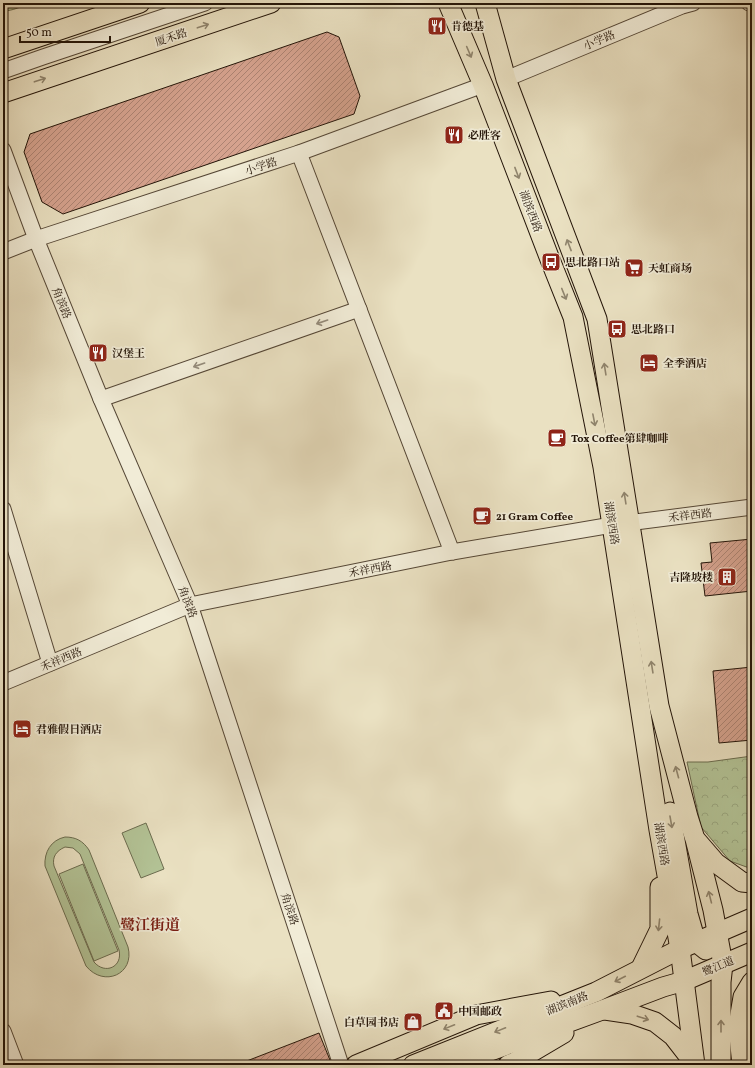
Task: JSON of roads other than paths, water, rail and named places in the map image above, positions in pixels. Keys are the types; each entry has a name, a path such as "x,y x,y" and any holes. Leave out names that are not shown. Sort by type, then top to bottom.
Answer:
{"main road":[{"path":"3,49 140,3"},
{"name":"厦禾路","path":"3,93 271,3"},
{"name":"湖滨西路","path":"448,3 483,85 573,317 603,467 621,524 658,706 676,768 713,910 722,964 721,1065"},
{"name":"湖滨西路","path":"485,3 506,79 597,318 648,759 659,830 688,945 684,981 695,1064"},
{"path":"648,759 669,810 688,914 688,945 722,964"},
{"path":"641,968 660,929 659,830"},
{"path":"695,839 716,863 742,882 752,883"},
{"path":"717,932 752,918"},
{"name":"湖滨南路","path":"413,1065 596,992 641,968 717,932"},
{"name":"鹭江道","path":"684,981 752,952"},
{"name":"湖滨南路","path":"452,1065 663,987 684,981"},
{"path":"742,1065 738,1026 743,997 752,982"},
{"path":"356,1065 476,1015 596,992"},
{"path":"508,1065 605,1009 632,1014 655,1022 673,1036 695,1064"}],"street":[{"path":"3,71 205,3"},
{"name":"小学路","path":"506,79 690,3"},
{"name":"小学路","path":"3,252 36,239 299,153 483,85"},
{"name":"角滨路","path":"3,150 7,178 36,239 101,399 190,605 341,1065"},
{"path":"299,153 452,552"},
{"path":"101,399 359,309"},
{"name":"禾祥西路","path":"3,683 190,605 452,552 621,524 752,507"},
{"path":"3,509 50,663"},
{"path":"3,1031 16,1065"}],"place":[{"name":"肯德基","path":"437,26"},
{"name":"必胜客","path":"454,135"},
{"name":"思北路口站","path":"551,262"},
{"name":"天虹商场","path":"634,268"},
{"name":"思北路口","path":"617,329"},
{"name":"汉堡王","path":"98,353"},
{"name":"全季酒店","path":"649,363"},
{"name":"Tox Coffee第肆咖啡","path":"557,438"},
{"name":"21 Gram Coffee","path":"482,516"},
{"name":"吉隆坡楼","path":"727,577"},
{"name":"君雅假日酒店","path":"22,729"},
{"name":"中国邮政","path":"444,1011"},
{"name":"白草园书店","path":"413,1022"}],"district":[{"name":"鹭江街道","path":"150,925"}]}
